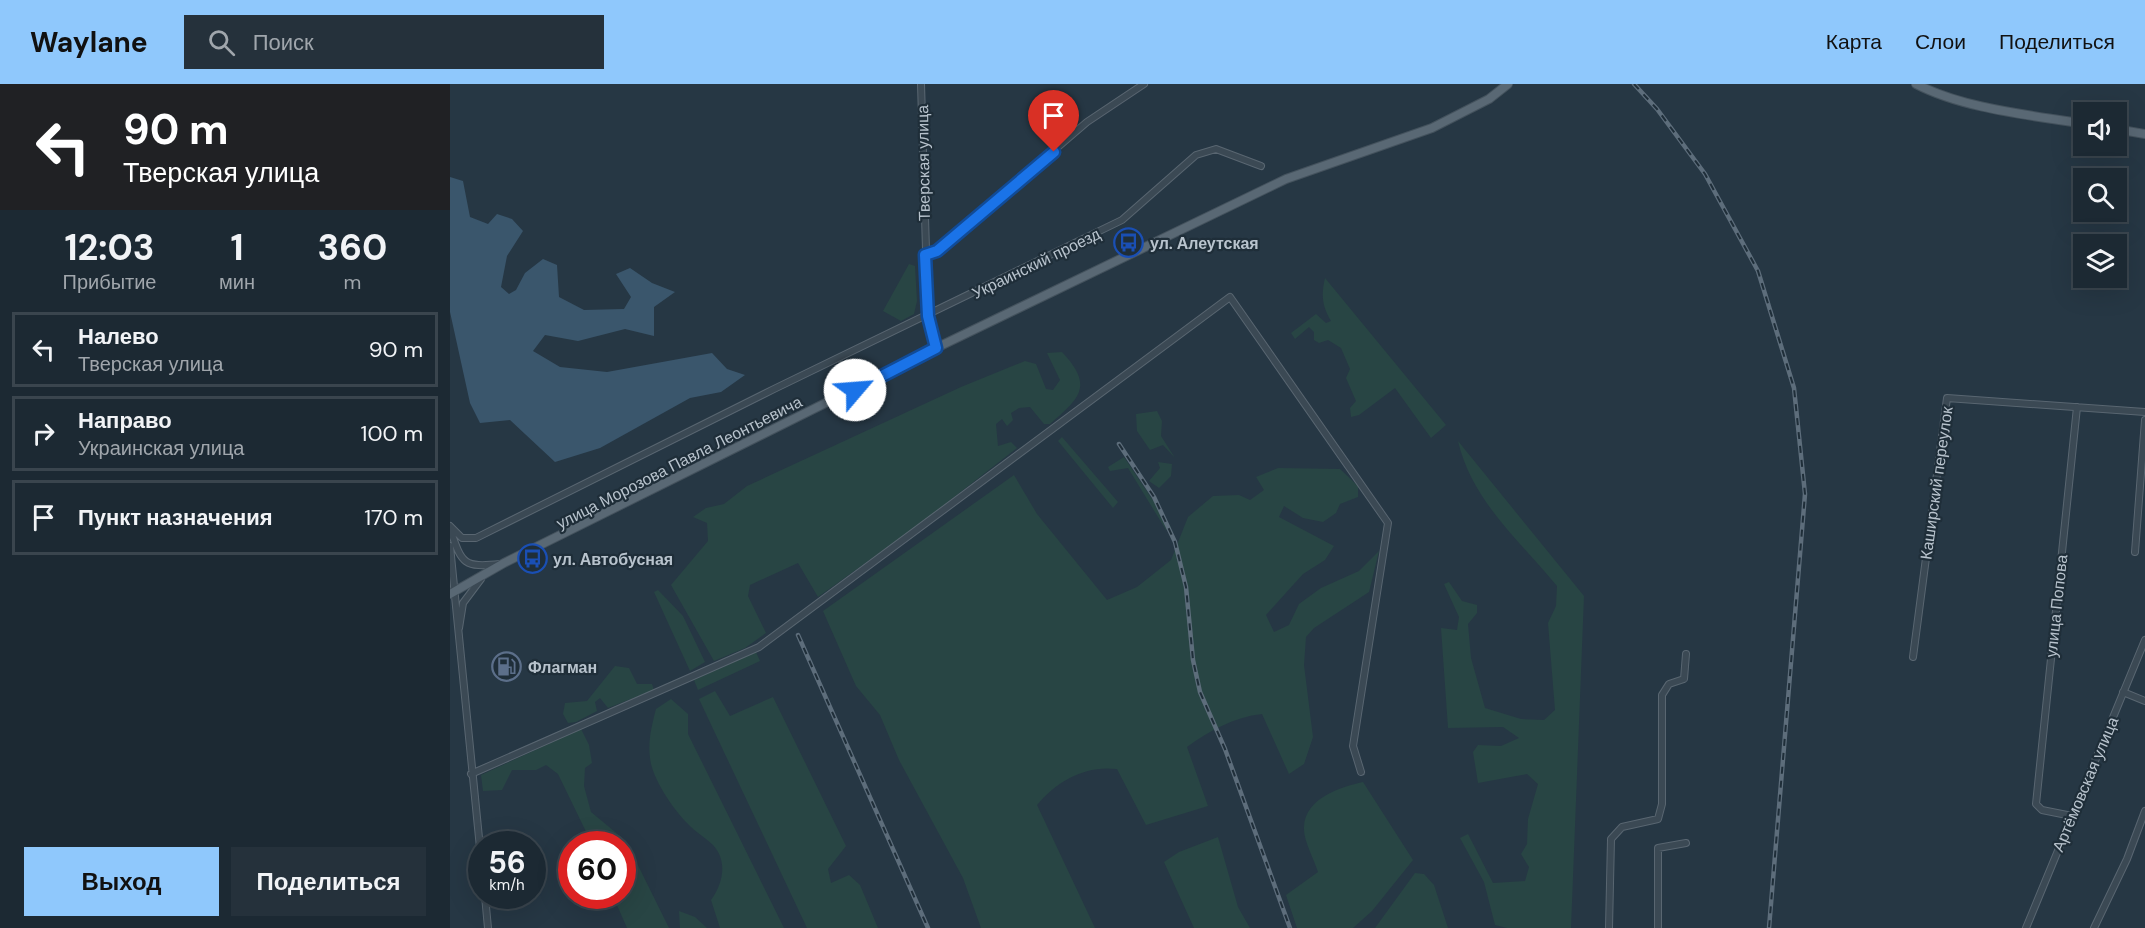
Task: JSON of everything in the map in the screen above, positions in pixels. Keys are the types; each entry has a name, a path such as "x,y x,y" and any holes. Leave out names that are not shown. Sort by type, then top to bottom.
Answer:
{"main road":[{"name":"улица Морозова Павла Леонтьевича","path":"451,593 504,563 936,348 1286,179 1432,128 1489,99 1508,84"},
{"path":"1916,84 1951,97 2007,111 2073,122"},
{"path":"2127,131 2145,134"}],"street":[{"name":"Тверская улица","path":"921,84 928,316 936,348"},
{"path":"925,255 937,251 1087,122 1144,84"},
{"name":"Украинский проезд","path":"450,527 462,538 476,538 774,389 1122,220 1196,155 1216,149 1261,166"},
{"path":"471,774 759,647 1230,297 1388,523 1353,746 1361,772"},
{"name":"Каширский переулок","path":"1913,657 1947,398 2145,412"},
{"name":"улица Попова","path":"2072,816 2042,810 2036,804 2077,407"},
{"path":"2134,552 2145,420"},
{"path":"450,527 460,555 466,563 477,566 504,563"},
{"path":"450,546 451,593 478,831"},
{"path":"458,650 463,603 477,582 491,570"},
{"path":"450,632 458,650"},
{"name":"Артёмовская улица","path":"2026,928 2145,640"},
{"path":"1609,928 1611,839 1622,827 1658,819 1662,804 1662,695 1669,684 1684,679 1686,654"},
{"path":"2124,692 2145,701"},
{"path":"2094,928 2127,860 2145,811"},
{"path":"1658,928 1658,848 1686,843"},
{"path":"486,909 488,928"}],"green space":[{"path":"909,264 915,266 917,301 914,314 901,321 883,311"},
{"path":"1325,278 1446,425 1431,438 1395,388 1359,415 1351,417 1350,408 1356,401 1346,378 1350,369 1341,348 1328,340 1319,343 1314,340 1314,332 1309,327 1295,339 1291,333 1316,314 1326,323 1331,321 1323,300"},
{"path":"1062,352 1078,374 1079,391 1069,407 1050,424 1044,424 1030,407 1019,408 1011,413 1013,420 1007,426 1002,419 996,424 998,446 1011,442 1017,448 917,526 818,597 798,563 750,585 748,596 766,633 745,648 714,661 671,585 708,541 707,523 693,517 706,508 724,504 747,486 961,387 1025,361 1036,364 1046,389 1053,390 1060,380 1047,353"},
{"path":"1157,411 1162,421 1161,436 1175,458 1163,445 1150,450 1137,431 1136,414"},
{"path":"1062,437 1118,502 1113,508 1058,441"},
{"path":"1458,441 1584,596 1571,928 1507,928 1495,925 1484,882 1460,838 1468,834 1493,883 1525,881 1529,867 1521,854 1527,844 1528,819 1538,784 1527,774 1478,783 1473,752 1478,745 1501,746 1519,738 1503,727 1448,728 1441,628 1457,630 1459,617 1444,584 1449,582 1462,601 1477,605 1477,613 1468,624 1471,658 1485,708 1521,719 1544,720 1555,710 1548,623 1556,606 1557,586 1485,501 1465,463"},
{"path":"1124,457 1171,527 1166,530 1128,468 1110,471 1108,467"},
{"path":"1158,462 1172,464 1171,476 1159,488 1149,481 1160,468"},
{"path":"1278,468 1340,469 1358,486 1358,497 1340,504 1336,513 1323,522 1303,518 1284,506 1279,517 1334,546 1325,560 1303,574 1266,615 1274,632 1289,625 1299,604 1321,588 1359,571 1379,551 1369,592 1314,628 1306,637 1304,665 1313,737 1304,764 1289,774 1262,714 1232,722 1213,730 1187,747 1208,806 1146,825 1117,769 1105,768 1073,776 1053,789 1037,805 1095,928 981,928 963,878 899,760 880,715 856,686 823,611 1014,475 1037,514 1107,600 1137,587 1171,560 1188,517 1213,496 1239,495 1250,500 1264,490 1256,477"},
{"path":"658,590 683,616 705,662 690,671 654,592"},
{"path":"756,652 760,661 698,690 694,680"},
{"path":"615,666 629,668 637,684 652,684 654,690 608,708 600,698 595,702 597,711 576,722 568,723 563,714 565,703 587,701"},
{"path":"715,691 730,716 773,697 846,846 828,869 831,883 849,875 860,885 878,928 807,928 699,699"},
{"path":"671,699 688,714 688,734 784,928 720,928 711,900 721,880 721,858 713,845 691,827 671,804 651,764 651,730 656,709"},
{"path":"581,729 589,745 592,763 585,768 584,786 591,812 614,831 586,831 558,774 546,765 536,770 512,770 502,790 483,791 481,775"},
{"path":"1363,782 1413,860 1372,911 1353,928 1297,928 1286,895 1318,872 1305,838 1306,817 1317,801 1335,791"},
{"path":"1218,837 1238,907 1250,928 1194,928 1164,862 1179,852"},
{"path":"636,861 669,928 627,928 619,909 636,909"},
{"path":"1415,873 1424,874 1434,885 1448,928 1375,928"},
{"path":"679,911 695,917 707,928 680,928"}],"water":[{"path":"450,177 463,181 470,217 488,224 497,214 512,219 523,231 507,256 501,287 509,294 516,290 525,273 543,259 557,265 559,297 584,310 624,309 631,297 616,274 630,268 652,283 675,292 654,307 654,336 625,329 578,341 545,335 533,351 560,367 607,372 712,353 727,369 745,375 721,392 690,398 600,448 555,462 510,420 480,423 470,403 450,312"}],"railway":[{"path":"1634,84 1657,109 1705,174 1758,271 1794,388 1805,494 1769,928"},
{"path":"1119,444 1154,497 1175,542 1186,587 1193,660 1200,692 1225,749 1290,928"},
{"path":"798,635 928,928"}],"place":[{"name":"ул. Алеутская","path":"1129,243"},
{"name":"ул. Автобусная","path":"532,559"},
{"name":"Флагман","path":"507,667"}],"route":[{"path":"855,390 936,348 928,316 925,255 937,251 1054,152"}]}
